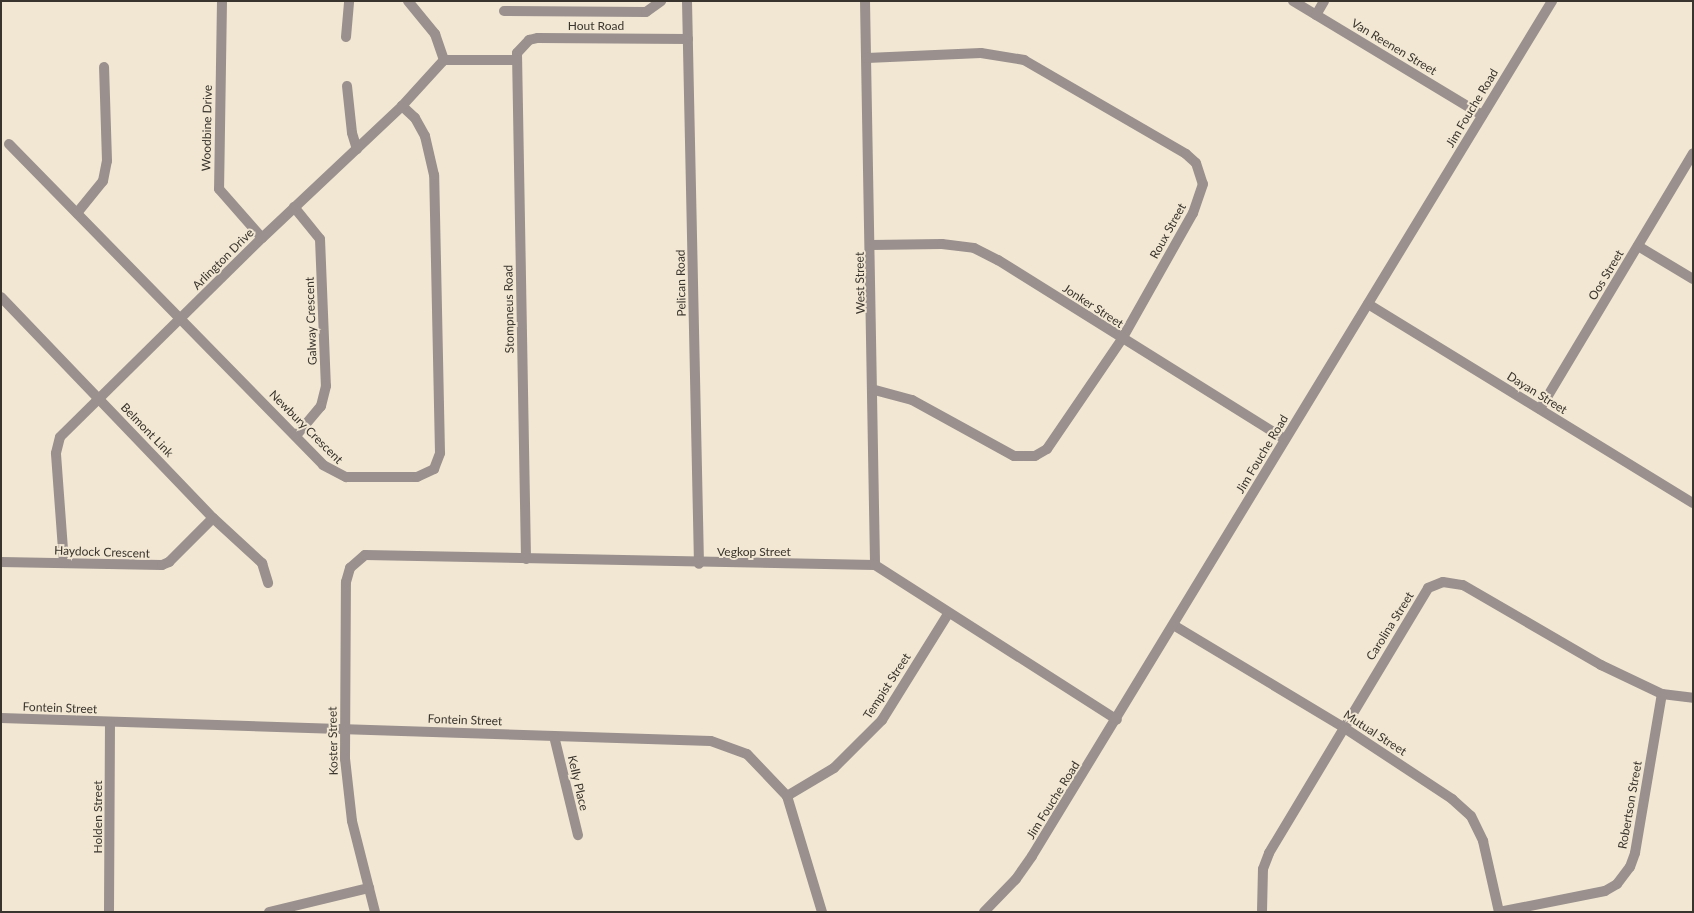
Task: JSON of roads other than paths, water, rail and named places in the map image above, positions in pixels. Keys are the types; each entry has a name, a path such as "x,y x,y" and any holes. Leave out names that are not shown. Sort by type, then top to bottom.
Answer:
{"street":[{"name":"Woodbine Drive","path":"222,1 219,189 262,238"},
{"path":"346,37 348,1"},
{"path":"408,1 435,34 444,60 516,60"},
{"path":"504,11 646,12 661,1"},
{"name":"Pelican Road","path":"687,1 699,564"},
{"name":"West Street","path":"865,1 874,390 875,565"},
{"name":"Van Reenen Street","path":"1294,1 1482,114"},
{"path":"1316,15 1324,1"},
{"name":"Jim Fouche Road","path":"986,911 1025,868 1175,626 1285,439 1552,1"},
{"name":"Hout Road","path":"516,60 524,45 538,38 688,39"},
{"name":"Roux Street","path":"867,58 981,53 1014,57 1034,65 1186,154 1196,164 1203,184 1202,196 1122,339 1059,436 1047,450 1035,456 1014,456 912,400 874,390"},
{"name":"Arlington Drive","path":"64,563 56,447 60,437 294,207 402,106 444,60"},
{"name":"Stompneus Road","path":"516,60 526,559"},
{"path":"77,212 103,181 106,161 104,67"},
{"path":"347,86 352,134 357,148"},
{"name":"Newbury Crescent","path":"10,144 180,320 297,435 324,465 339,476 417,477 428,474 438,462 434,175 425,136 415,118 402,106"},
{"name":"Oos Street","path":"1540,409 1693,153"},
{"name":"Galway Crescent","path":"294,207 320,239 326,386 321,406 297,435"},
{"name":"Jonker Street","path":"871,245 942,244 974,248 998,260 1285,439"},
{"path":"1638,246 1693,280"},
{"name":"Belmont Link","path":"1,298 100,398 213,518 262,563 268,583"},
{"name":"Dayan Street","path":"1368,304 1693,503"},
{"name":"Haydock Crescent","path":"1,562 162,565 169,562 213,518"},
{"name":"Vegkop Street","path":"350,568 365,555 699,564 875,565"},
{"path":"875,565 948,614 1117,720"},
{"name":"Koster Street","path":"350,568 346,582 345,730 352,821 375,912"},
{"name":"Carolina Street","path":"1262,912 1263,869 1269,853 1428,588 1443,582 1463,585 1480,593 1601,665 1662,694 1693,698"},
{"name":"Tempist Street","path":"787,796 834,768 882,720 948,614"},
{"name":"Mutual Street","path":"1175,626 1343,727 1437,788 1471,816 1483,841 1499,912"},
{"name":"Robertson Street","path":"1499,912 1604,890 1617,884 1630,867 1635,853 1662,694"},
{"name":"Fontein Street","path":"1,718 711,741 747,754 787,796 822,912"},
{"name":"Holden Street","path":"109,912 110,722"},
{"name":"Kelly Place","path":"554,736 578,835"},
{"path":"269,912 369,888"}]}
